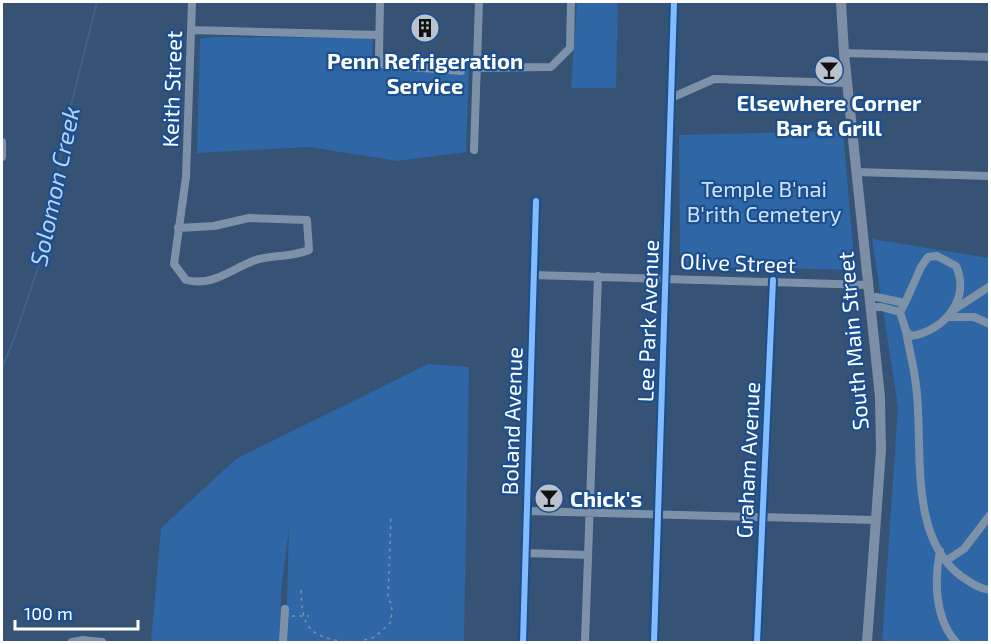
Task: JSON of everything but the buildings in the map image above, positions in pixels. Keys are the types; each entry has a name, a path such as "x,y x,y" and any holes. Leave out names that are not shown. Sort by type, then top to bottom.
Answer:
{"main road":[{"name":"South Main Street","path":"841,2 843,53 868,285 873,302 880,398 881,450 867,642"}],"street":[{"name":"Keith Street","path":"178,228 214,226 249,218 307,220 309,250 297,255 253,261 221,277 198,284 186,280 174,264 178,228 186,177 192,2"},
{"path":"380,2 379,56 384,65 461,70"},
{"path":"474,150 479,2"},
{"path":"477,68 551,67 570,48 571,2"},
{"name":"Lee Park Avenue","path":"654,642 674,2"},
{"path":"191,30 378,35"},
{"path":"843,53 990,57"},
{"path":"671,98 714,79 847,83"},
{"path":"2,142 2,157"},
{"path":"856,172 990,176"},
{"name":"Boland Avenue","path":"523,642 536,201"},
{"path":"950,314 961,283 959,273 952,262 937,256 923,262 900,312 906,331 916,387 926,519 928,531 954,571 965,579 990,590"},
{"name":"Olive Street","path":"534,275 772,280 868,285"},
{"path":"585,642 598,276"},
{"name":"Graham Avenue","path":"757,642 772,280"},
{"path":"906,331 911,336 919,335 990,286"},
{"path":"873,302 905,303"},
{"path":"873,302 881,307 900,312"},
{"path":"950,314 974,317 990,324"},
{"path":"527,511 875,520"},
{"path":"947,560 964,549 990,515"},
{"path":"940,551 936,573 940,610 956,642"},
{"path":"526,553 588,555"},
{"path":"284,642 285,612"},
{"path":"72,642 83,640 102,642"}],"path":[{"path":"357,642 375,637 392,622 392,604 388,599 391,516"},
{"path":"301,590 302,616 321,638 345,642"},
{"path":"285,612 309,616"}],"green space":[{"path":"577,2 618,2 616,88 571,88"},
{"path":"210,37 373,38 372,58 469,63 466,152 398,161 308,147 197,153 200,39"},
{"name":"Temple B'nai B'rith Cemetery","path":"843,131 855,270 680,266 679,135"},
{"path":"872,239 989,258 989,642 882,642 898,407"},
{"path":"428,364 469,367 464,642 286,642 289,528 281,590 280,642 151,642 161,528 236,459"}],"waterway":[{"name":"Solomon Creek","path":"2,368 46,244 65,129 97,2"}],"cycle path":[{"path":"654,642 674,2"},
{"path":"523,642 536,201"},
{"path":"757,642 773,280"}],"place":[{"name":"Penn Refrigeration Service","path":"425,28"},
{"name":"Elsewhere Corner Bar & Grill","path":"829,70"},
{"name":"Chick's","path":"549,498"}]}
